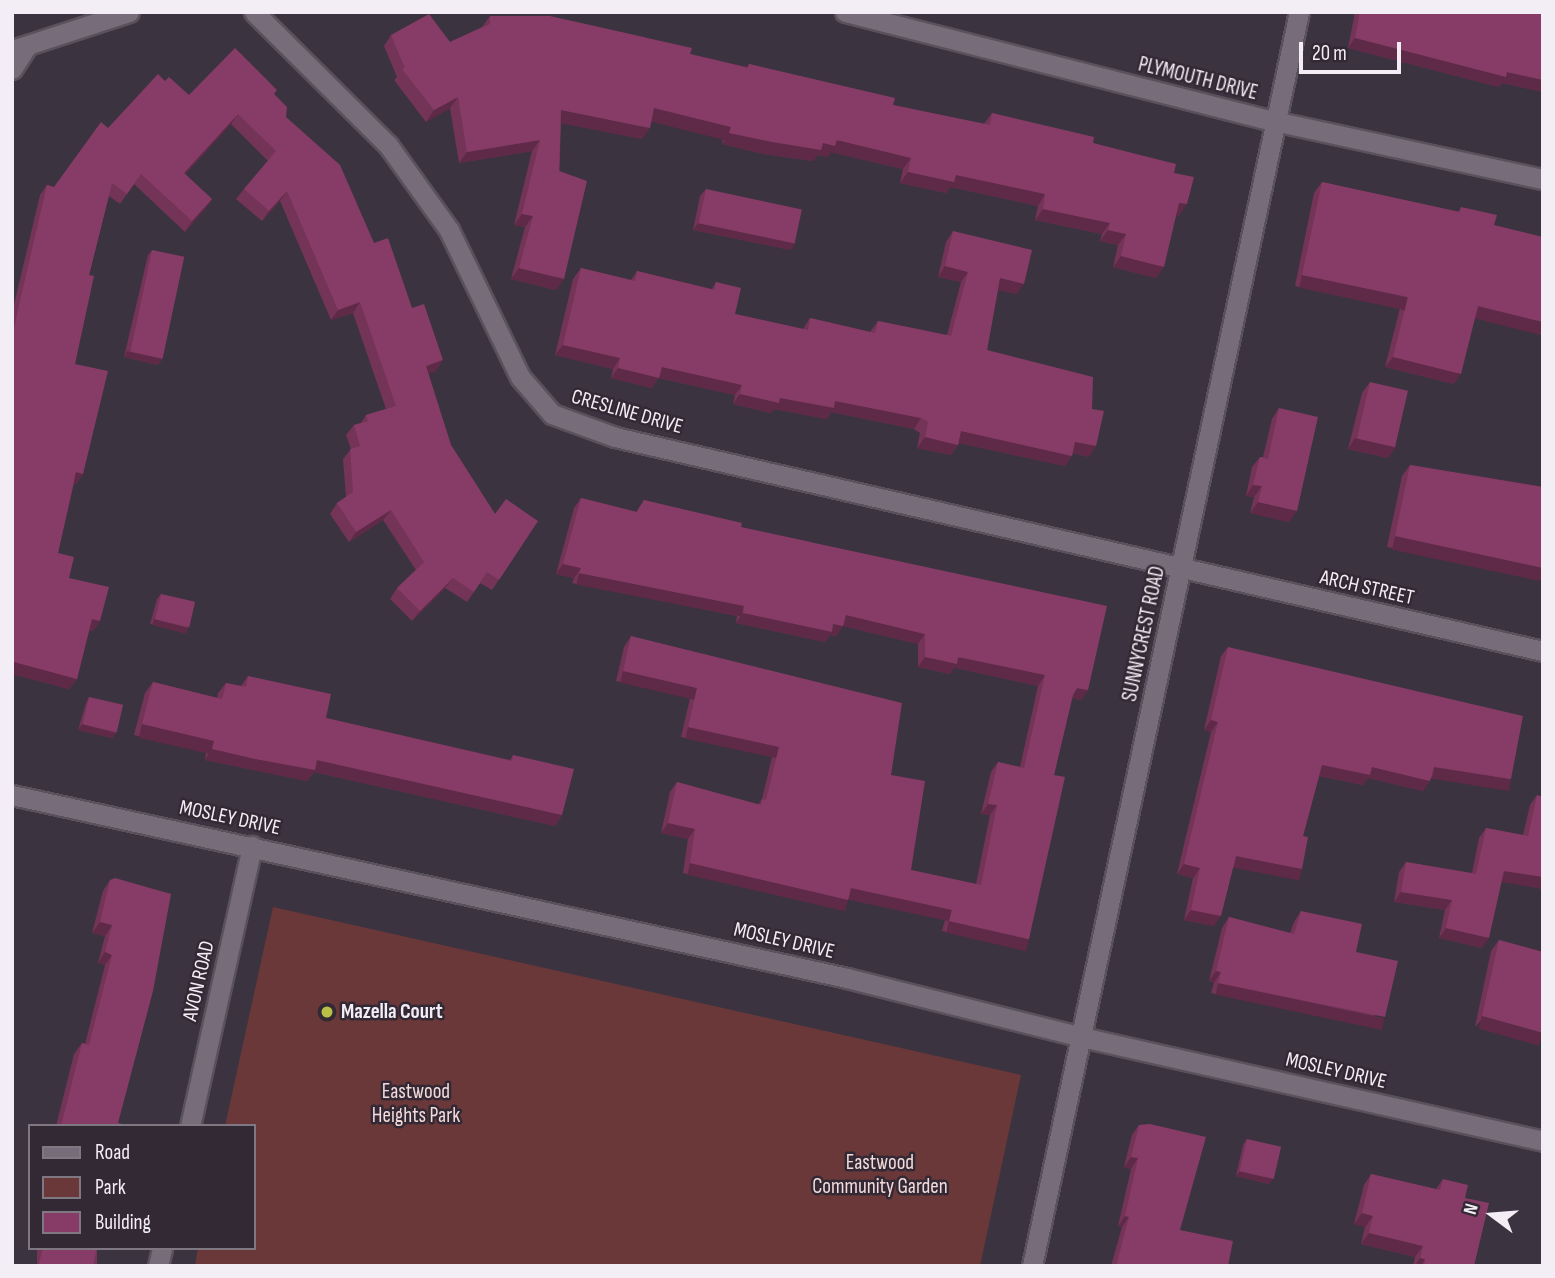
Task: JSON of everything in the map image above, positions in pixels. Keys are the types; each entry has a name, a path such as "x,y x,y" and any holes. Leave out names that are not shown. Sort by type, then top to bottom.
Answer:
{"street":[{"path":"12,69 20,48 129,12"},
{"name":"CRESLINE DRIVE","path":"254,12 387,145 449,230 520,377 552,414 615,437 1181,569"},
{"name":"PLYMOUTH DRIVE","path":"845,12 1274,121 1543,178"},
{"name":"SUNNYCREST ROAD","path":"1031,1266 1299,12"},
{"name":"ARCH STREET","path":"1181,569 1543,651"},
{"name":"MOSLEY DRIVE","path":"12,796 252,846 847,978 1082,1037 1543,1141"},
{"name":"AVON ROAD","path":"190,1124 252,846"}],"green space":[{"name":"Eastwood Heights Park","path":"273,907 1021,1075 980,1266 195,1266 198,1250 256,1250 256,1124 225,1124"}],"building":[{"path":"1360,12 1543,12 1543,80 1507,72 1506,77 1355,38"},
{"path":"429,14 450,42 490,24 490,16 550,16 692,48 690,54 748,68 749,64 895,98 893,105 990,125 992,113 1094,137 1093,143 1176,164 1174,173 1194,177 1187,204 1179,203 1164,267 1121,256 1126,234 1108,230 1110,223 1043,209 1045,194 956,175 954,182 908,172 911,158 837,140 835,146 823,143 821,150 772,142 729,133 731,127 654,108 650,128 561,110 559,171 587,181 564,279 519,268 533,216 522,214 540,140 467,152 458,97 434,110 402,69 405,68 391,35"},
{"path":"235,48 277,90 274,94 287,107 286,117 340,165 374,243 388,238 412,308 424,304 443,360 426,366 451,445 495,514 506,499 538,521 499,580 487,572 474,592 453,578 420,611 397,588 424,562 391,510 356,532 337,503 353,492 350,449 360,446 354,425 368,421 366,415 396,406 360,302 338,310 287,191 269,211 244,189 276,151 238,114 184,173 212,199 192,221 141,174 127,194 112,183 89,275 94,276 75,364 108,371 83,474 76,472 58,553 74,557 69,578 109,587 100,621 92,619 77,679 14,662 12,670 12,339 47,185 54,187 101,122 108,128 158,74 165,81 169,77 189,95"},
{"path":"1322,182 1460,212 1461,207 1497,215 1494,225 1543,237 1543,322 1478,306 1461,374 1393,357 1408,297 1302,275"},
{"path":"706,189 802,209 795,244 699,223"},
{"path":"953,231 1032,250 1024,284 1000,278 987,350 1093,377 1092,409 1104,411 1096,446 1075,442 1072,456 961,431 958,445 925,437 928,422 921,418 835,401 834,408 780,398 779,403 740,394 742,385 662,367 659,378 618,368 620,358 563,345 581,268 635,281 637,271 714,290 716,282 741,288 735,314 808,330 810,318 875,333 878,321 951,336 968,272 945,266"},
{"path":"152,250 184,257 163,359 130,352"},
{"path":"1370,382 1408,391 1395,447 1357,439"},
{"path":"1279,408 1318,417 1297,511 1258,502 1262,486 1253,485 1260,457 1268,459"},
{"path":"1410,465 1543,487 1543,568 1395,536"},
{"path":"581,498 637,512 644,500 742,523 741,527 1107,606 1088,690 1077,688 1073,695 1054,775 1065,777 1029,939 949,921 952,910 851,888 848,900 690,863 695,829 668,823 677,782 761,805 762,799 766,800 779,747 688,727 697,688 623,671 631,636 902,703 891,775 925,781 911,870 981,885 997,805 988,804 998,762 1024,768 1045,675 958,657 957,664 925,657 925,634 846,615 843,626 833,624 832,632 743,613 744,606 579,573 581,568 563,564"},
{"path":"161,594 195,602 189,627 155,619"},
{"path":"1228,647 1523,716 1511,779 1434,767 1430,781 1372,767 1370,775 1322,765 1303,836 1308,837 1302,869 1236,856 1221,916 1191,910 1200,868 1184,864 1218,722 1211,720"},
{"path":"248,676 331,694 326,718 512,761 513,755 574,769 562,815 317,760 315,770 255,759 212,749 214,741 142,724 153,682 222,699 226,683 246,687"},
{"path":"89,697 123,705 117,732 83,724"},
{"path":"1537,795 1543,797 1543,877 1504,871 1489,938 1446,928 1452,900 1401,892 1406,862 1476,874 1486,828 1528,836"},
{"path":"115,878 171,894 153,991 118,1123 122,1124 62,1124 82,1043 89,1045 112,955 105,952 112,925 100,922 110,880"},
{"path":"1301,911 1362,924 1356,952 1398,961 1385,1017 1218,983 1221,972 1216,971 1229,917 1294,934"},
{"path":"1499,940 1543,952 1543,1033 1482,1016"},
{"path":"1150,1124 1206,1137 1180,1230 1233,1241 1228,1266 1116,1266 1129,1217 1125,1216 1138,1158 1131,1157 1139,1125"},
{"path":"1247,1139 1281,1147 1274,1179 1240,1171"},
{"path":"1371,1174 1440,1190 1443,1179 1468,1185 1465,1198 1489,1203 1474,1266 1424,1266 1425,1259 1420,1258 1423,1246 1369,1233 1373,1216 1362,1213"},
{"path":"42,1250 97,1250 93,1266 38,1266"}],"place":[{"name":"Mazella Court","path":"327,1012"}],"park label":[{"name":"Eastwood Community Garden","path":"880,1175"}]}
